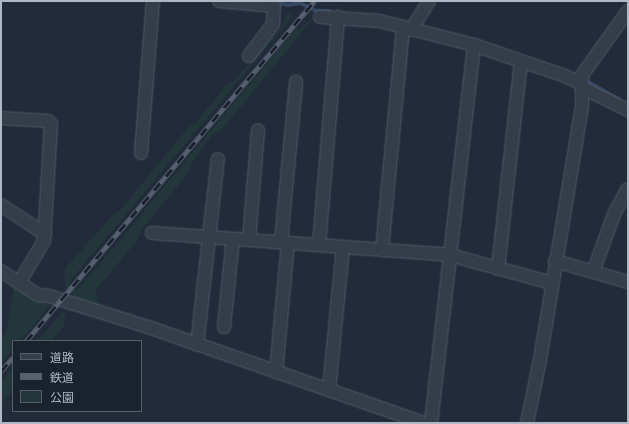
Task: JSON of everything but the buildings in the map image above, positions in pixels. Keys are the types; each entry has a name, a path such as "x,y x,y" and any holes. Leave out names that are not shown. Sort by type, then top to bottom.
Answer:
{"street":[{"path":"141,153 153,1"},
{"path":"219,1 274,6 273,24 249,56"},
{"path":"382,250 407,29 429,1"},
{"path":"527,423 540,360 555,261 582,105 582,75 628,11"},
{"path":"320,17 380,21 474,45 521,61 581,85 628,110"},
{"path":"319,245 338,17"},
{"path":"431,423 474,45"},
{"path":"498,268 521,61"},
{"path":"276,372 296,82"},
{"path":"1,118 48,121 51,124 45,234 43,246 19,282"},
{"path":"249,240 258,130"},
{"path":"197,345 218,159"},
{"path":"593,272 615,212 628,189"},
{"path":"1,205 45,234"},
{"path":"152,233 233,238 450,256 552,283"},
{"path":"224,327 233,238"},
{"path":"329,390 343,247"},
{"path":"555,261 628,282"},
{"path":"1,271 38,295 49,296 197,345 423,423"}],"green space":[{"path":"289,12 292,14 292,17 69,282 77,291 297,27 299,29 315,16 221,131 214,133 194,160 187,175 143,228 137,241 95,291 100,308 77,300 66,286 64,278 65,269 116,212 120,210 190,125 195,124 229,82 233,82 281,27"},
{"path":"14,285 50,306 21,340 12,340 12,350 1,363 1,339 6,333"},
{"path":"63,311 65,314 64,326 53,340 38,340"},
{"path":"12,369 12,391 1,405 1,382"}],"waterway":[{"path":"275,2 288,5 300,3 317,11 330,11"},
{"path":"585,80 620,100"}],"railway":[{"path":"27,340 314,1"},
{"path":"1,371 12,358"}]}
